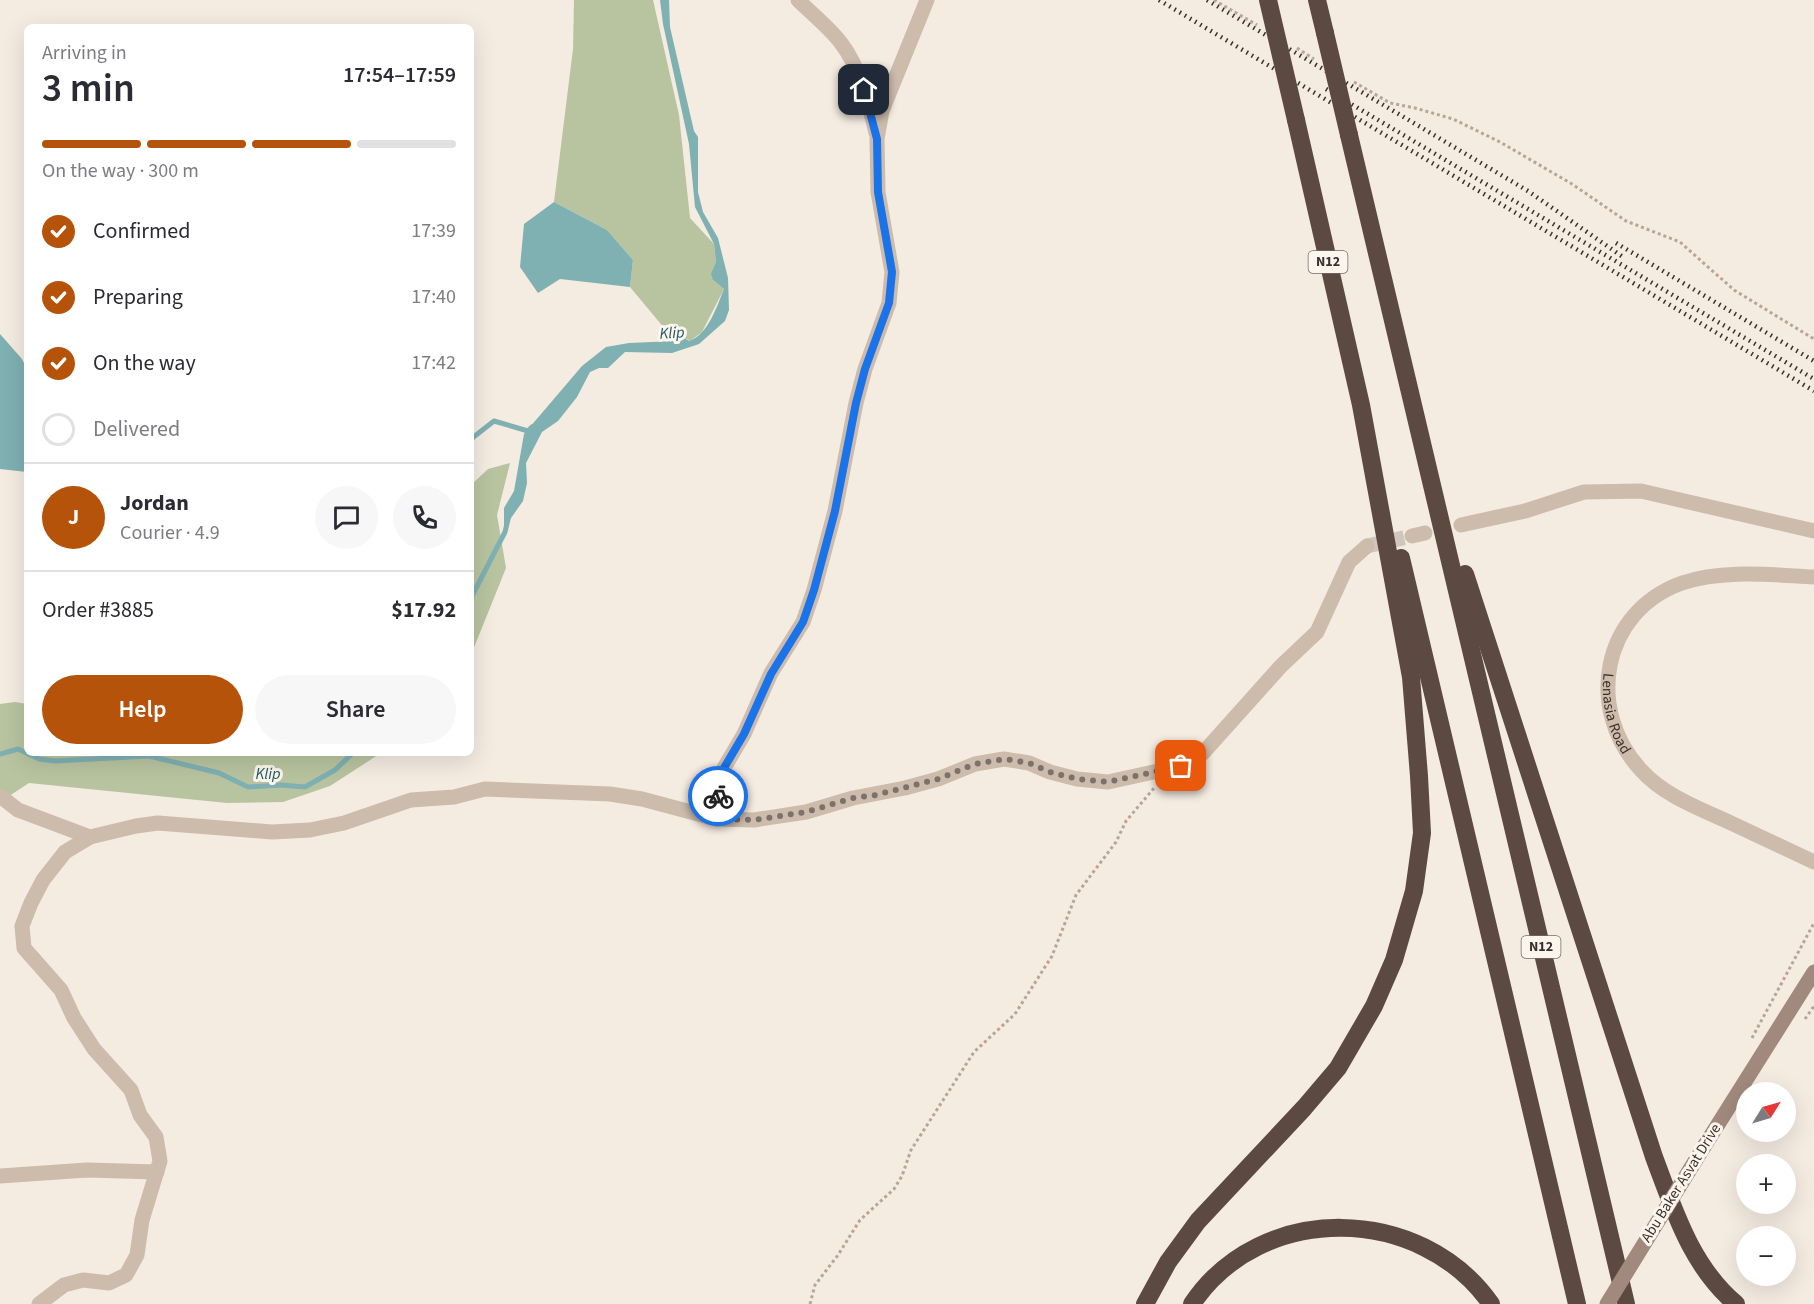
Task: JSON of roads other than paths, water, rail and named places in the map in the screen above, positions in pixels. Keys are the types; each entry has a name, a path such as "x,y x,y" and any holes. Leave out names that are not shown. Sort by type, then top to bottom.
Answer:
{"highway":[{"name":"N12","path":"1268,0 1360,405 1383,485 1577,1304"},
{"name":"N12","path":"1317,0 1626,1304"},
{"path":"1145,1304 1168,1262 1198,1221 1304,1108 1338,1068 1374,1006 1395,960 1414,891 1422,833 1411,677 1360,405"},
{"path":"1415,411 1439,481 1468,587 1508,713 1654,1157 1672,1205 1694,1253 1710,1277 1736,1304"},
{"path":"1192,1304 1216,1276 1248,1252 1292,1233 1331,1227 1375,1230 1425,1246 1441,1255 1464,1274 1491,1304"}],"main road":[{"name":"Abu Baker Asvat Drive","path":"1607,1304 1814,972"}],"street":[{"path":"798,0 841,43 865,94 877,139"},
{"path":"717,819 718,791 724,768 744,734 771,674 803,622 814,590 835,511 862,381 889,303 892,272 878,192 877,139 882,111 927,0"},
{"path":"1461,525 1525,511 1584,492 1641,491 1814,531"},
{"path":"39,1304 64,1285 83,1280 109,1283 126,1275 137,1255 141,1221 160,1161 156,1137 140,1115 131,1090 94,1049 74,1018 61,990 24,948 22,926 43,880 65,852 90,837 158,823 272,832 310,830 344,823 411,800 454,797 485,789 610,794 642,799 717,819 754,820 806,812 853,798 885,793 938,779 975,764 1005,759 1029,763 1050,772 1077,779 1108,782 1171,768 1190,762 1203,753 1281,666 1317,632 1349,562 1367,546"},
{"name":"Lenasia Road","path":"1814,576 1740,575 1703,578 1662,592 1641,609 1619,639 1609,667 1607,695 1613,722 1624,748 1641,770 1658,786 1711,814 1814,862"},
{"path":"0,796 18,810 90,837"},
{"path":"0,1176 87,1170 158,1172"}],"water":[{"path":"660,0 669,0 670,27 694,131 698,137 698,192 703,212 718,238 728,278 729,310 725,321 699,344 672,353 625,352 608,368 599,368 590,372 577,397 558,421 542,432 526,463 527,483 523,501 504,528 504,508 514,491 524,434 582,366 606,347 629,343 675,341 683,337 689,341 696,338 711,319 724,289 713,280 711,274 716,262 714,244 695,207 689,144"},
{"path":"554,202 607,230 633,260 630,287 560,279 538,293 520,267 524,224"},
{"path":"0,334 24,363 24,472 0,469"}],"waterway":[{"path":"474,437 494,421 528,431 532,427"},
{"name":"Klip","path":"474,592 505,532 509,515"},
{"name":"Klip","path":"0,754 18,749 24,752"},
{"name":"Klip","path":"33,756 55,761 149,756"},
{"name":"Klip","path":"149,756 219,773 248,787 281,785 305,787 335,770 350,756"}],"tunnel":[{"path":"1367,546 1412,536"}],"railway":[{"path":"1159,0 1814,391"},
{"path":"1207,0 1528,191 1623,257"},
{"path":"1326,89 1814,379"},
{"path":"1616,243 1814,361"}]}
